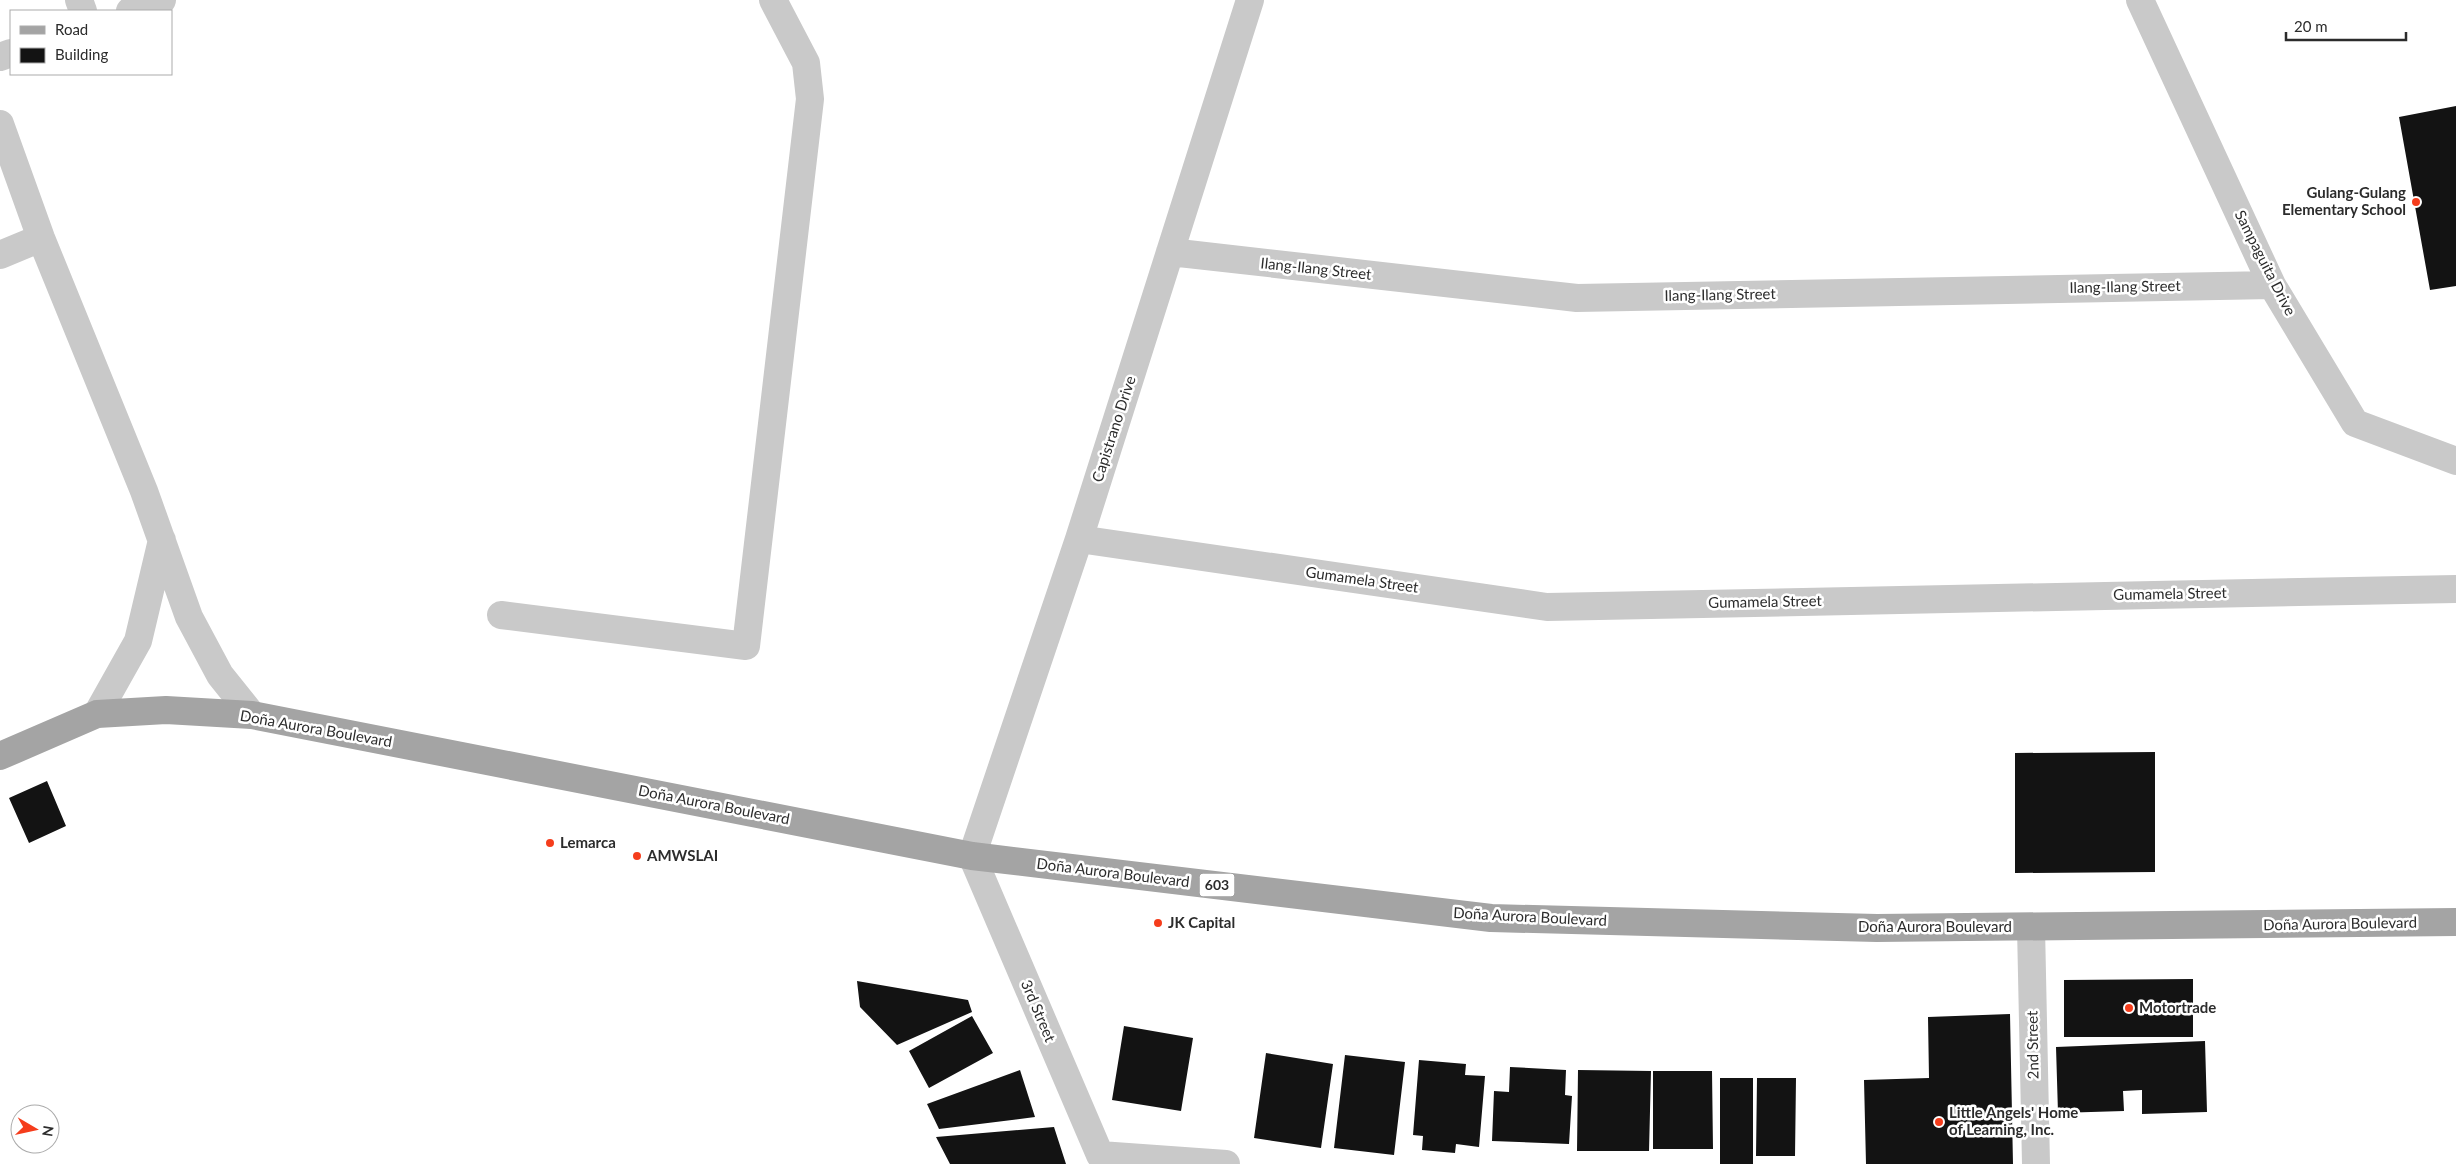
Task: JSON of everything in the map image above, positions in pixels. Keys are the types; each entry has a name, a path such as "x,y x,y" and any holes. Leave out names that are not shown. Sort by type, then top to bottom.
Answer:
{"main road":[{"name":"Doña Aurora Boulevard","path":"0,756 97,714 166,710 252,715 972,856 1491,918 1877,928 2456,922"}],"street":[{"path":"133,10 162,0"},
{"path":"501,615 746,646 810,99 806,63 773,0"},
{"name":"Capistrano Drive","path":"972,856 1079,538 1250,0"},
{"name":"Sampaguita Drive","path":"2140,0 2272,285 2355,423 2456,461"},
{"path":"0,124 41,238 144,491 189,617 220,675 252,715"},
{"path":"0,255 41,238"},
{"name":"Ilang-Ilang Street","path":"1170,252 1577,298 2272,285"},
{"name":"Gumamela Street","path":"1079,538 1547,607 2456,589"},
{"path":"97,714 138,641 162,540"},
{"name":"3rd Street","path":"972,856 1103,1159"},
{"name":"2nd Street","path":"2030,927 2036,1164"},
{"path":"1103,1159 1226,1164"}],"building":[{"path":"2456,106 2456,286 2430,290 2399,117"},
{"path":"2155,752 2155,872 2015,873 2015,753"},
{"path":"47,781 66,826 29,843 9,798"},
{"name":"Motortrade","path":"2193,979 2193,1037 2064,1037 2064,980"},
{"path":"857,981 968,1000 972,1012 897,1045 860,1007"},
{"name":"Little Angels' Home of Learning, Inc.","path":"2010,1014 2013,1164 1866,1164 1864,1080 1929,1078 1928,1017"},
{"path":"972,1016 993,1053 929,1088 909,1051"},
{"path":"1124,1026 1193,1038 1181,1111 1112,1100"},
{"path":"2205,1041 2207,1112 2142,1114 2142,1090 2123,1091 2124,1111 2058,1113 2056,1047"},
{"path":"1266,1053 1333,1064 1321,1148 1254,1138"},
{"path":"1345,1055 1405,1062 1394,1155 1334,1148"},
{"path":"1419,1060 1466,1064 1465,1075 1485,1076 1479,1147 1456,1144 1455,1153 1422,1150 1423,1136 1413,1135"},
{"path":"1510,1067 1566,1070 1565,1095 1572,1096 1569,1144 1492,1141 1494,1091 1509,1092"},
{"path":"1020,1070 1035,1117 939,1129 927,1104"},
{"path":"1578,1070 1651,1071 1649,1151 1577,1151"},
{"path":"1653,1071 1712,1071 1713,1149 1653,1149"},
{"path":"1720,1078 1753,1078 1753,1164 1720,1164"},
{"path":"1757,1078 1796,1078 1795,1156 1756,1156"},
{"path":"1054,1127 1066,1164 950,1164 936,1137"}],"place":[{"name":"Gulang-Gulang Elementary School","path":"2416,202"},
{"name":"Lemarca","path":"550,843"},
{"name":"AMWSLAI","path":"637,856"},
{"name":"JK Capital","path":"1158,923"},
{"name":"Motortrade","path":"2129,1008"},
{"name":"Little Angels' Home of Learning, Inc.","path":"1939,1122"}]}
